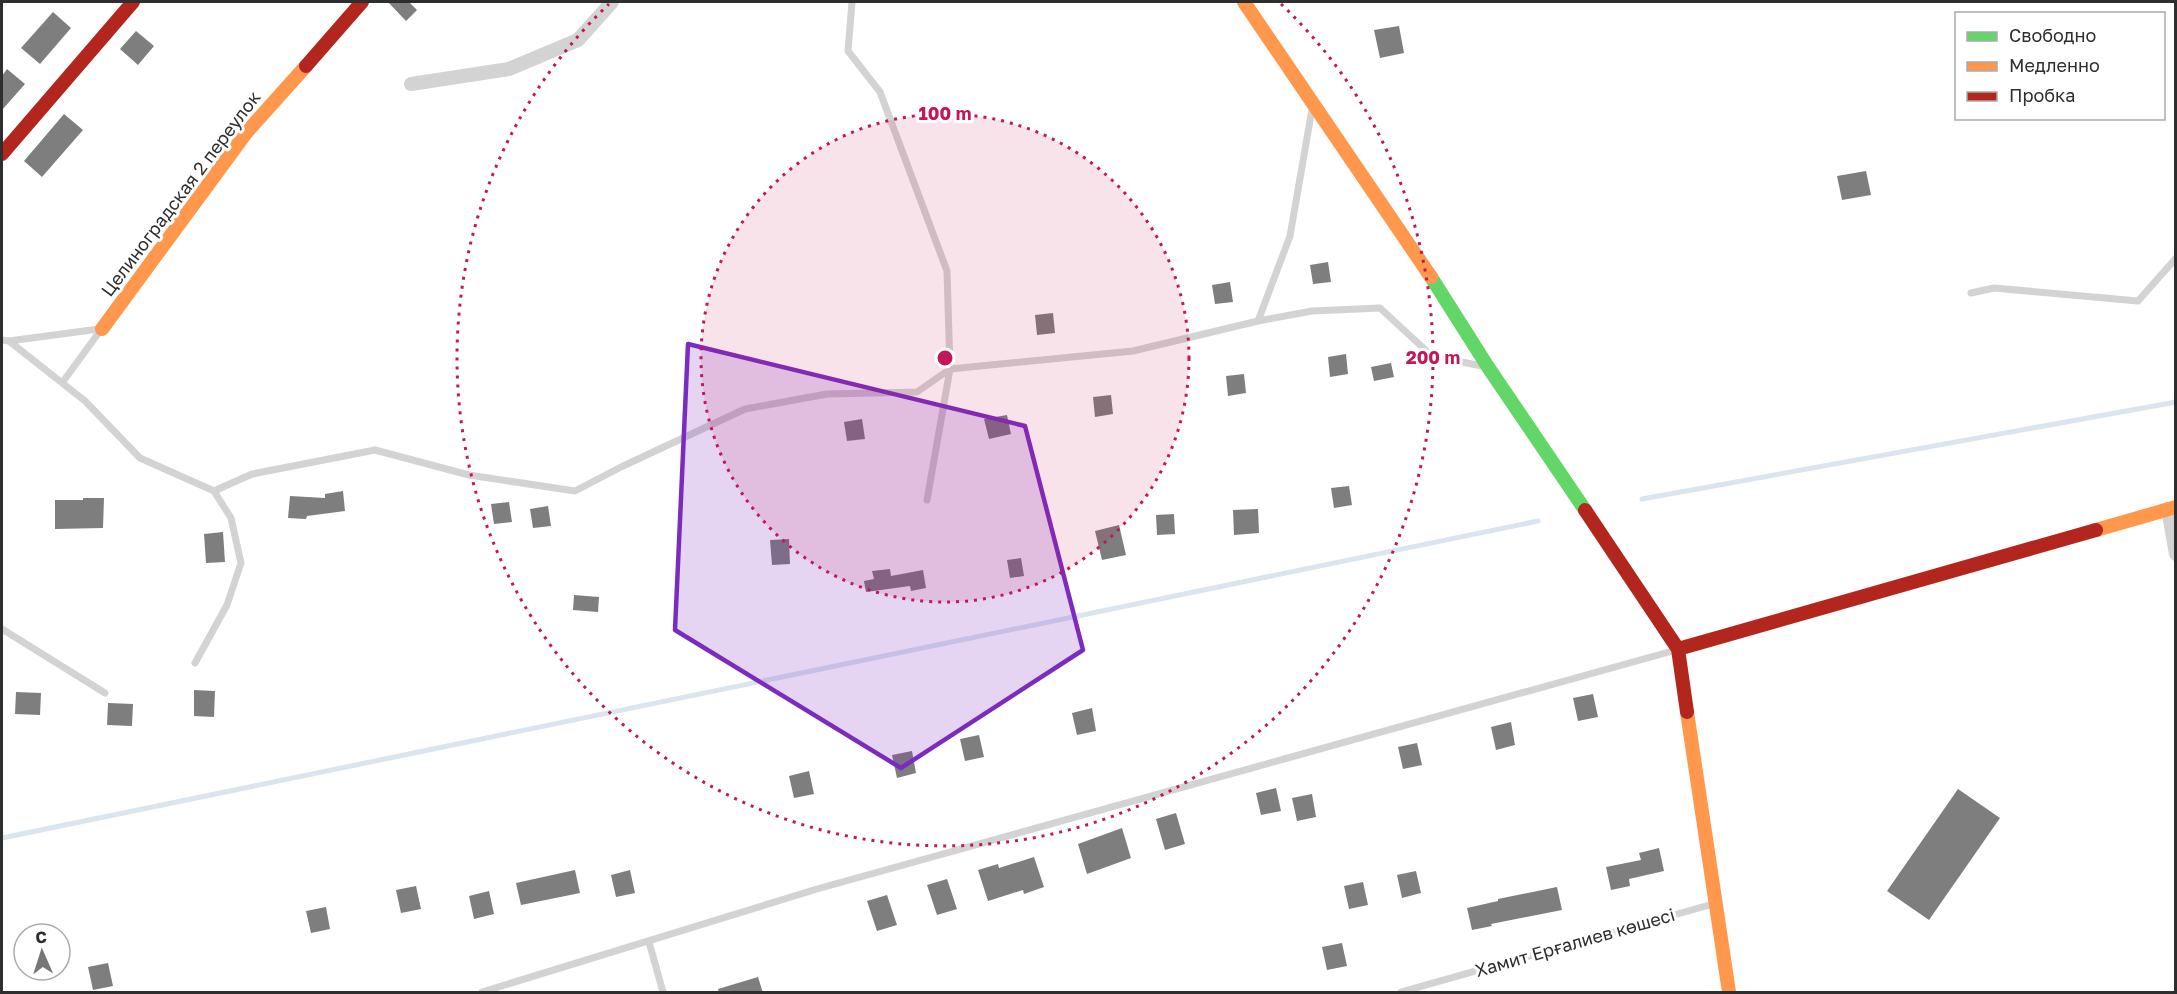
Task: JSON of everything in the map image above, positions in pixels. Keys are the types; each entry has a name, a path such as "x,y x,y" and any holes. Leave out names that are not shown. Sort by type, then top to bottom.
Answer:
{"street":[{"path":"2,154 133,2"},
{"name":"Целиноградская 2 переулок","path":"102,328 246,133 362,2"},
{"path":"411,84 510,69 578,40 612,2"},
{"path":"1244,2 1401,231 1488,367 1678,649 1729,993"},
{"path":"1678,649 2172,508 2175,554"}],"lane":[{"path":"852,2 848,51 880,92 947,271 950,369 927,500"},
{"path":"1258,321 1290,236 1313,104"},
{"path":"1971,293 1994,288 2138,301 2175,258"},
{"path":"214,490 252,474 375,450 469,475 575,491 621,467 745,410 827,394 917,392 950,369 1133,351 1258,321 1312,311 1380,308 1432,356 1488,367"},
{"path":"5,340 102,328"},
{"path":"62,382 102,328"},
{"path":"5,340 85,401 140,458 214,490 231,518 241,563 227,605 195,663"},
{"path":"2,630 105,693"},
{"path":"483,993 828,886 1678,649"},
{"name":"Хамит Ерғалиев көшесі","path":"1401,993 1715,904"},
{"path":"649,942 663,993"}],"highlighted area":[{"path":"688,344 1025,426 1083,650 901,768 675,630"}],"building":[{"path":"388,2 409,2 417,10 406,21"},
{"path":"53,12 71,28 40,64 21,48"},
{"path":"1399,26 1404,53 1380,58 1374,30"},
{"path":"136,31 154,46 138,65 120,49"},
{"path":"7,69 25,84 2,110 2,76"},
{"path":"64,114 83,130 42,177 24,161"},
{"path":"1866,171 1871,195 1842,200 1837,176"},
{"path":"1328,262 1331,282 1313,284 1310,265"},
{"path":"1230,282 1233,302 1215,304 1212,285"},
{"path":"1053,313 1055,333 1037,335 1035,315"},
{"path":"1346,354 1348,374 1330,377 1328,357"},
{"path":"1391,363 1394,377 1374,381 1371,367"},
{"path":"1244,374 1246,393 1228,396 1226,376"},
{"path":"1111,395 1113,414 1095,417 1093,397"},
{"path":"1007,415 1011,434 989,439 984,419"},
{"path":"862,419 865,439 847,441 844,422"},
{"path":"1349,486 1352,505 1334,508 1331,488"},
{"path":"343,491 345,511 307,516 306,519 288,518 290,496 325,498 325,494"},
{"path":"83,498 104,498 103,528 55,529 55,500 83,500"},
{"path":"509,502 512,522 494,524 491,504"},
{"path":"548,506 551,526 533,528 530,509"},
{"path":"1258,509 1259,533 1234,535 1233,510"},
{"path":"1174,514 1175,534 1157,535 1156,515"},
{"path":"1119,525 1126,555 1102,560 1095,531"},
{"path":"223,532 225,562 206,563 204,534"},
{"path":"789,539 790,564 772,565 770,540"},
{"path":"1021,558 1024,576 1010,578 1007,560"},
{"path":"890,569 891,576 923,570 926,588 911,591 910,586 866,592 864,581 874,579 872,571"},
{"path":"574,595 599,597 598,612 573,610"},
{"path":"194,690 215,691 214,717 194,716"},
{"path":"16,692 41,693 40,715 15,714"},
{"path":"1593,694 1598,717 1578,721 1573,698"},
{"path":"108,703 133,704 132,726 107,725"},
{"path":"1092,708 1096,731 1077,735 1072,713"},
{"path":"1511,722 1515,745 1496,750 1491,727"},
{"path":"979,735 984,757 965,761 960,739"},
{"path":"1417,743 1422,765 1403,769 1398,747"},
{"path":"912,751 916,773 897,778 892,755"},
{"path":"809,771 814,794 794,798 789,776"},
{"path":"1276,788 1281,811 1261,815 1256,793"},
{"path":"1958,789 2000,818 1929,920 1887,891"},
{"path":"1312,794 1316,817 1297,821 1292,798"},
{"path":"1176,813 1185,844 1165,850 1156,819"},
{"path":"1122,828 1131,858 1087,874 1078,844"},
{"path":"1659,848 1664,871 1629,879 1630,886 1611,890 1606,867 1641,860 1639,853"},
{"path":"1034,857 1044,887 1024,894 1023,890 988,901 978,870 998,864 999,868"},
{"path":"575,870 580,893 521,905 516,883"},
{"path":"630,870 635,893 616,897 611,875"},
{"path":"1416,871 1421,893 1402,898 1397,875"},
{"path":"947,879 957,909 937,915 927,885"},
{"path":"1363,882 1368,905 1349,909 1344,886"},
{"path":"416,886 421,909 401,913 396,890"},
{"path":"1557,887 1562,910 1472,930 1467,908"},
{"path":"489,891 494,914 474,919 469,896"},
{"path":"887,895 897,925 877,931 867,901"},
{"path":"326,907 330,929 311,933 306,911"},
{"path":"1342,943 1347,966 1327,970 1322,947"},
{"path":"108,963 113,986 93,990 88,967"},
{"path":"758,977 763,993 719,993 718,989"}],"waterway":[{"path":"1642,499 2176,402"},
{"path":"2,838 1538,521"}],"traffic: fast":[{"path":"1431,277 1488,367 1585,510"}],"traffic: slow":[{"path":"1244,2 1431,277"},
{"path":"102,329 246,133 306,66"},
{"path":"2096,530 2176,507"},
{"path":"1687,712 1729,992"}],"traffic: jam":[{"path":"2,154 133,2"},
{"path":"306,66 362,2"},
{"path":"1585,510 1678,649 1687,712"},
{"path":"1678,649 2096,530"}]}
